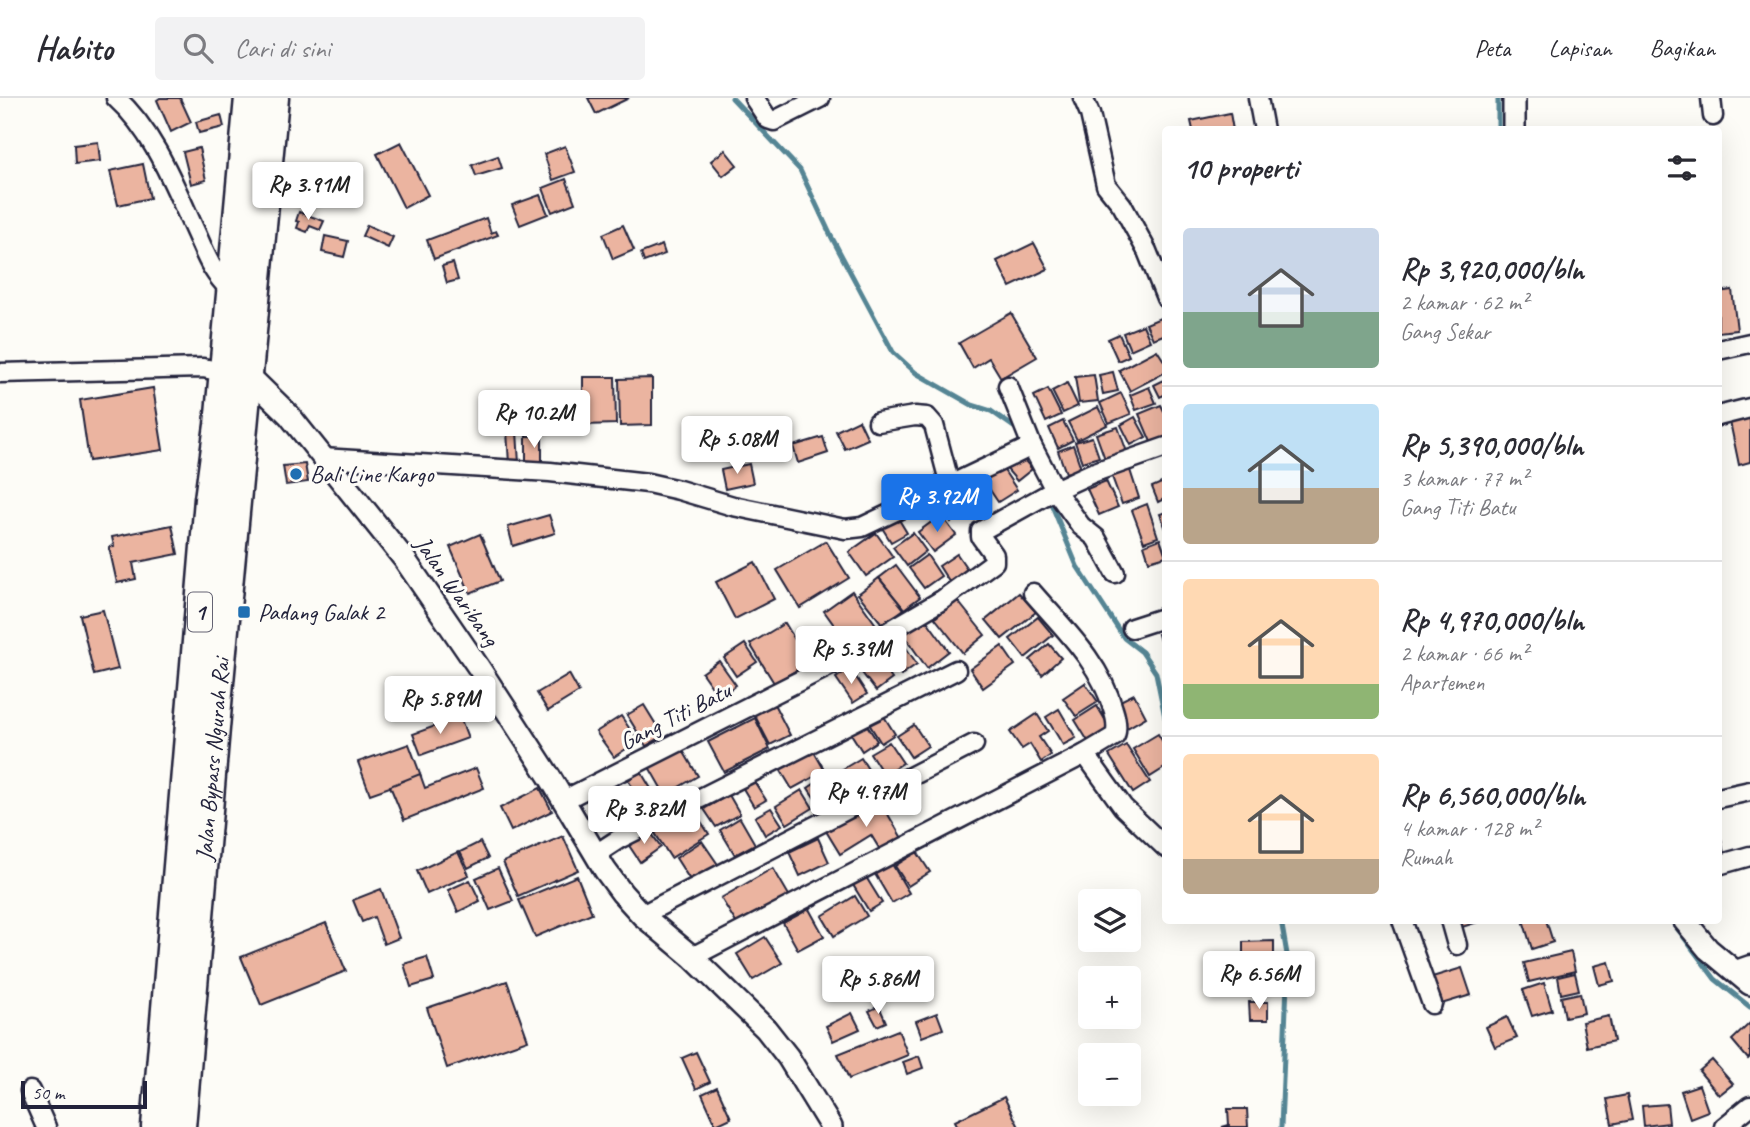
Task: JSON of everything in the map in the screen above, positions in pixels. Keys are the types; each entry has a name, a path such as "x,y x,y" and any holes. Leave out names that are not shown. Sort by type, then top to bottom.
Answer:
{"highway":[{"name":"Jalan Bypass Ngurah Rai","path":"243,291 248,98"},
{"name":"Jalan Bypass Ngurah Rai","path":"181,1127 235,373 243,291 274,98"},
{"name":"Jalan Bypass Ngurah Rai","path":"156,1127 209,499 235,373"}],"street":[{"path":"116,98 144,130 214,274 243,291"},
{"path":"754,98 768,119 775,121 820,98"},
{"path":"1083,98 1090,114 1106,185 1122,205 1147,251 1162,288"},
{"path":"1258,98 1263,126"},
{"path":"1515,126 1518,99"},
{"path":"1722,350 1750,343"},
{"path":"0,373 203,368 235,373"},
{"name":"Jalan Waribang","path":"235,373 289,415 405,559 474,660 610,877 642,915 692,957 766,1029 788,1057 831,1127"},
{"path":"1008,386 1028,448 1049,494 1096,538 1115,573"},
{"path":"1722,415 1750,408"},
{"path":"878,422 915,416 927,417 934,425 950,485"},
{"path":"322,458 550,472 648,483 733,506 845,529 862,527 1028,448"},
{"path":"1049,494 1092,473 1162,448"},
{"name":"Gang Titi Batu","path":"564,800 835,663 942,600 989,568 995,557 981,537 981,531 1049,494"},
{"path":"692,957 1085,754 1117,734 1115,714 1107,689 1085,652 1032,593"},
{"path":"1132,628 1162,618"},
{"path":"596,855 619,839 956,670"},
{"path":"642,915 974,744"},
{"path":"1085,754 1123,807 1162,845"},
{"path":"1722,797 1750,791"},
{"path":"1722,864 1750,856"},
{"path":"1403,924 1432,1004"},
{"path":"1451,924 1457,946"},
{"path":"1687,924 1708,949 1741,968 1750,984"},
{"path":"30,1091 46,1127"},
{"path":"1724,1127 1750,1106"}],"building":[{"path":"180,98 191,122 171,132 157,100"},
{"path":"588,98 629,98 596,114"},
{"path":"1230,113 1232,126 1192,126 1191,121"},
{"path":"221,115 224,127 199,133 196,122"},
{"path":"98,142 100,161 75,164 74,145"},
{"path":"401,142 428,195 404,208 377,154"},
{"path":"565,146 575,172 553,180 544,154"},
{"path":"199,148 206,180 191,184 183,152"},
{"path":"725,150 737,165 723,176 711,161"},
{"path":"498,156 502,168 476,176 472,165"},
{"path":"143,164 150,198 118,205 110,171"},
{"path":"566,179 575,203 552,212 543,188"},
{"path":"540,195 548,214 520,225 512,205"},
{"path":"299,212 324,221 320,230 310,226 307,232 297,228"},
{"path":"486,218 491,233 496,231 498,235 434,259 427,240"},
{"path":"367,225 393,237 388,248 362,236"},
{"path":"623,225 634,250 613,259 603,234"},
{"path":"325,236 348,241 344,257 322,252"},
{"path":"1034,243 1048,269 1010,287 997,261"},
{"path":"662,245 665,254 644,262 641,253"},
{"path":"453,263 458,280 447,283 442,266"},
{"path":"1732,290 1737,330 1722,332 1722,291"},
{"path":"1011,313 1037,357 1001,378 989,358 973,368 959,343"},
{"path":"1162,317 1162,336 1153,339 1146,324"},
{"path":"1143,325 1150,341 1130,350 1123,333"},
{"path":"1119,334 1129,356 1118,361 1108,339"},
{"path":"1157,350 1162,358 1162,374 1130,391 1119,370"},
{"path":"1113,372 1118,391 1103,394 1099,375"},
{"path":"1094,375 1098,401 1079,403 1075,377"},
{"path":"583,377 615,377 616,424 584,425 584,418 552,419 552,406 583,405"},
{"path":"652,378 652,425 620,426 619,379"},
{"path":"1162,381 1162,396 1160,397 1154,385"},
{"path":"1067,383 1078,406 1063,413 1052,391"},
{"path":"1149,387 1156,403 1136,410 1130,395"},
{"path":"153,388 163,450 89,461 80,400"},
{"path":"1048,389 1061,415 1046,422 1034,396"},
{"path":"1121,393 1131,414 1109,423 1100,403"},
{"path":"1161,405 1162,438 1151,442 1139,414"},
{"path":"1098,407 1107,425 1077,440 1068,422"},
{"path":"1750,413 1750,462 1739,465 1729,417"},
{"path":"1135,417 1146,437 1131,445 1121,425"},
{"path":"859,420 868,439 845,449 836,431"},
{"path":"1063,421 1073,440 1058,448 1049,428"},
{"path":"1118,427 1127,452 1105,459 1096,434"},
{"path":"507,431 517,431 519,464 509,464"},
{"path":"526,436 542,436 542,464 526,464"},
{"path":"823,437 828,453 798,463 793,446"},
{"path":"1092,437 1099,457 1082,462 1075,442"},
{"path":"1073,445 1081,468 1066,473 1058,451"},
{"path":"1020,455 1032,469 1017,481 1005,467"},
{"name":"Bali Line Kargo","path":"305,464 308,482 286,485 283,466"},
{"path":"749,464 753,483 725,489 721,470"},
{"path":"1129,467 1139,498 1122,504 1111,474"},
{"path":"1003,469 1017,490 998,502 984,481"},
{"path":"977,481 989,498 968,512 957,495"},
{"path":"1106,481 1118,507 1099,515 1087,489"},
{"path":"1162,483 1162,500 1158,502 1152,487"},
{"path":"953,491 966,513 951,522 938,499"},
{"path":"1147,504 1158,537 1144,542 1132,510"},
{"path":"895,513 907,533 891,542 879,523"},
{"path":"549,515 555,533 513,546 508,527"},
{"path":"941,515 956,535 933,552 918,532"},
{"path":"172,525 178,554 133,563 136,579 117,583 109,547 114,546 112,537"},
{"path":"876,533 893,557 866,576 849,552"},
{"path":"913,533 926,551 907,566 893,547"},
{"path":"480,534 500,581 470,593 450,547"},
{"path":"1160,539 1162,557 1149,561 1144,545"},
{"path":"826,541 849,578 800,608 777,570"},
{"path":"957,554 972,576 953,588 939,566"},
{"path":"927,555 941,576 924,588 909,568"},
{"path":"755,562 774,599 735,619 716,582"},
{"path":"896,565 920,597 904,609 879,578"},
{"path":"879,578 904,609 883,625 858,594"},
{"path":"852,591 877,626 849,646 824,611"},
{"path":"1019,593 1036,612 1002,639 986,620"},
{"path":"957,600 985,635 963,653 935,618"},
{"path":"103,610 118,669 94,675 80,615"},
{"path":"1038,617 1053,635 1025,658 1010,639"},
{"path":"925,618 949,651 927,668 903,634"},
{"path":"785,623 809,663 774,683 750,644"},
{"path":"900,639 917,664 901,675 883,650"},
{"path":"745,644 757,662 736,676 724,658"},
{"path":"1049,644 1061,658 1042,675 1030,660"},
{"path":"1002,646 1015,665 983,688 970,669"},
{"path":"873,653 892,679 876,691 856,665"},
{"path":"719,661 736,685 719,697 702,673"},
{"path":"850,668 867,694 853,703 836,678"},
{"path":"569,674 579,692 548,711 537,693"},
{"path":"1085,683 1098,702 1076,716 1063,698"},
{"path":"1134,694 1146,717 1127,728 1114,704"},
{"path":"774,704 790,735 770,745 754,714"},
{"path":"644,705 663,736 646,746 627,715"},
{"path":"1097,706 1113,733 1091,746 1075,720"},
{"path":"1059,709 1076,738 1063,745 1046,717"},
{"path":"880,710 895,734 881,743 866,719"},
{"path":"1037,714 1048,731 1039,737 1051,755 1041,762 1030,744 1022,749 1010,732"},
{"path":"621,716 638,741 614,757 596,732"},
{"path":"460,717 468,738 421,755 413,734"},
{"path":"755,718 770,749 724,772 708,742"},
{"path":"863,719 877,741 862,751 848,729"},
{"path":"914,725 928,746 911,757 897,736"},
{"path":"1158,734 1162,740 1162,770 1150,777 1133,749"},
{"path":"889,742 903,763 884,775 870,753"},
{"path":"409,744 421,776 370,794 358,762"},
{"path":"1126,745 1150,782 1133,793 1109,755"},
{"path":"682,749 698,776 665,795 649,767"},
{"path":"813,750 825,771 792,789 780,769"},
{"path":"861,758 876,782 852,796 838,772"},
{"path":"476,768 484,788 404,820 390,786 420,774 425,788"},
{"path":"641,772 659,802 646,810 628,780"},
{"path":"752,778 766,800 754,807 741,785"},
{"path":"823,778 835,796 820,806 808,788"},
{"path":"540,788 552,811 511,831 500,808"},
{"path":"802,790 813,808 787,824 776,806"},
{"path":"729,795 740,814 716,827 704,809"},
{"path":"879,799 903,840 882,853 871,835 840,854 826,831"},
{"path":"691,806 709,834 671,858 653,830"},
{"path":"771,808 782,825 765,835 755,817"},
{"path":"740,818 755,844 735,855 720,830"},
{"path":"649,830 661,847 640,862 628,844"},
{"path":"563,836 578,870 518,896 503,862"},
{"path":"818,838 829,862 800,876 789,852"},
{"path":"702,841 719,866 692,883 676,858"},
{"path":"480,842 488,858 468,868 460,852"},
{"path":"458,852 469,875 427,894 417,871"},
{"path":"917,852 930,872 908,886 895,866"},
{"path":"892,864 909,893 892,903 875,874"},
{"path":"498,868 513,901 490,910 476,878"},
{"path":"773,868 790,897 738,926 721,898"},
{"path":"577,876 592,913 535,937 519,900"},
{"path":"866,877 882,903 869,911 853,885"},
{"path":"470,880 480,901 458,912 448,890"},
{"path":"381,889 399,938 384,944 374,917 362,922 353,900"},
{"path":"855,896 867,916 834,936 822,916"},
{"path":"809,909 824,936 798,950 783,923"},
{"path":"326,923 346,971 261,1005 241,957"},
{"path":"1524,924 1547,924 1553,942 1532,949"},
{"path":"765,937 782,963 753,980 737,954"},
{"path":"1274,941 1274,961 1243,961 1243,942"},
{"path":"1571,952 1575,971 1529,982 1524,963"},
{"path":"427,957 434,980 411,987 404,964"},
{"path":"1609,962 1614,981 1599,985 1594,966"},
{"path":"1280,963 1281,989 1247,989 1247,964"},
{"path":"1462,968 1471,995 1438,1005 1429,978"},
{"path":"1575,973 1579,990 1561,994 1558,977"},
{"path":"507,981 528,1040 447,1068 427,1008"},
{"path":"1544,983 1552,1010 1532,1016 1523,990"},
{"path":"1580,993 1584,1013 1565,1017 1561,997"},
{"path":"1249,1002 1268,1002 1268,1020 1250,1020"},
{"path":"879,1006 886,1022 877,1026 869,1011"},
{"path":"852,1013 860,1029 833,1041 826,1026"},
{"path":"937,1013 943,1029 922,1037 916,1021"},
{"path":"1609,1016 1614,1041 1587,1047 1582,1022"},
{"path":"1507,1017 1517,1038 1495,1047 1486,1027"},
{"path":"1750,1023 1750,1057 1748,1059 1732,1040"},
{"path":"898,1030 908,1055 849,1079 838,1054"},
{"path":"696,1052 710,1082 696,1089 682,1058"},
{"path":"919,1056 923,1068 907,1074 903,1062"},
{"path":"1712,1060 1733,1084 1719,1095 1699,1071"},
{"path":"1699,1085 1708,1111 1690,1118 1681,1091"},
{"path":"717,1087 731,1118 716,1125 702,1094"},
{"path":"1627,1095 1632,1120 1612,1124 1607,1099"},
{"path":"1004,1097 1019,1127 958,1127 955,1121"},
{"path":"1667,1104 1669,1123 1644,1126 1642,1106"},
{"path":"1228,1109 1247,1109 1248,1127 1222,1127 1229,1125"}],"waterway":[{"path":"732,98 800,170 831,236 893,352 916,373 972,405 991,411 1018,430"},
{"path":"1498,98 1498,126"},
{"path":"1048,496 1077,566 1124,638 1142,652 1156,673 1162,702"},
{"path":"1281,1127 1288,960 1282,924"},
{"path":"1674,924 1715,979 1750,1007"}],"place":[{"name":"Bali Line Kargo","path":"296,474"},
{"name":"Padang Galak 2","path":"244,612"}]}
